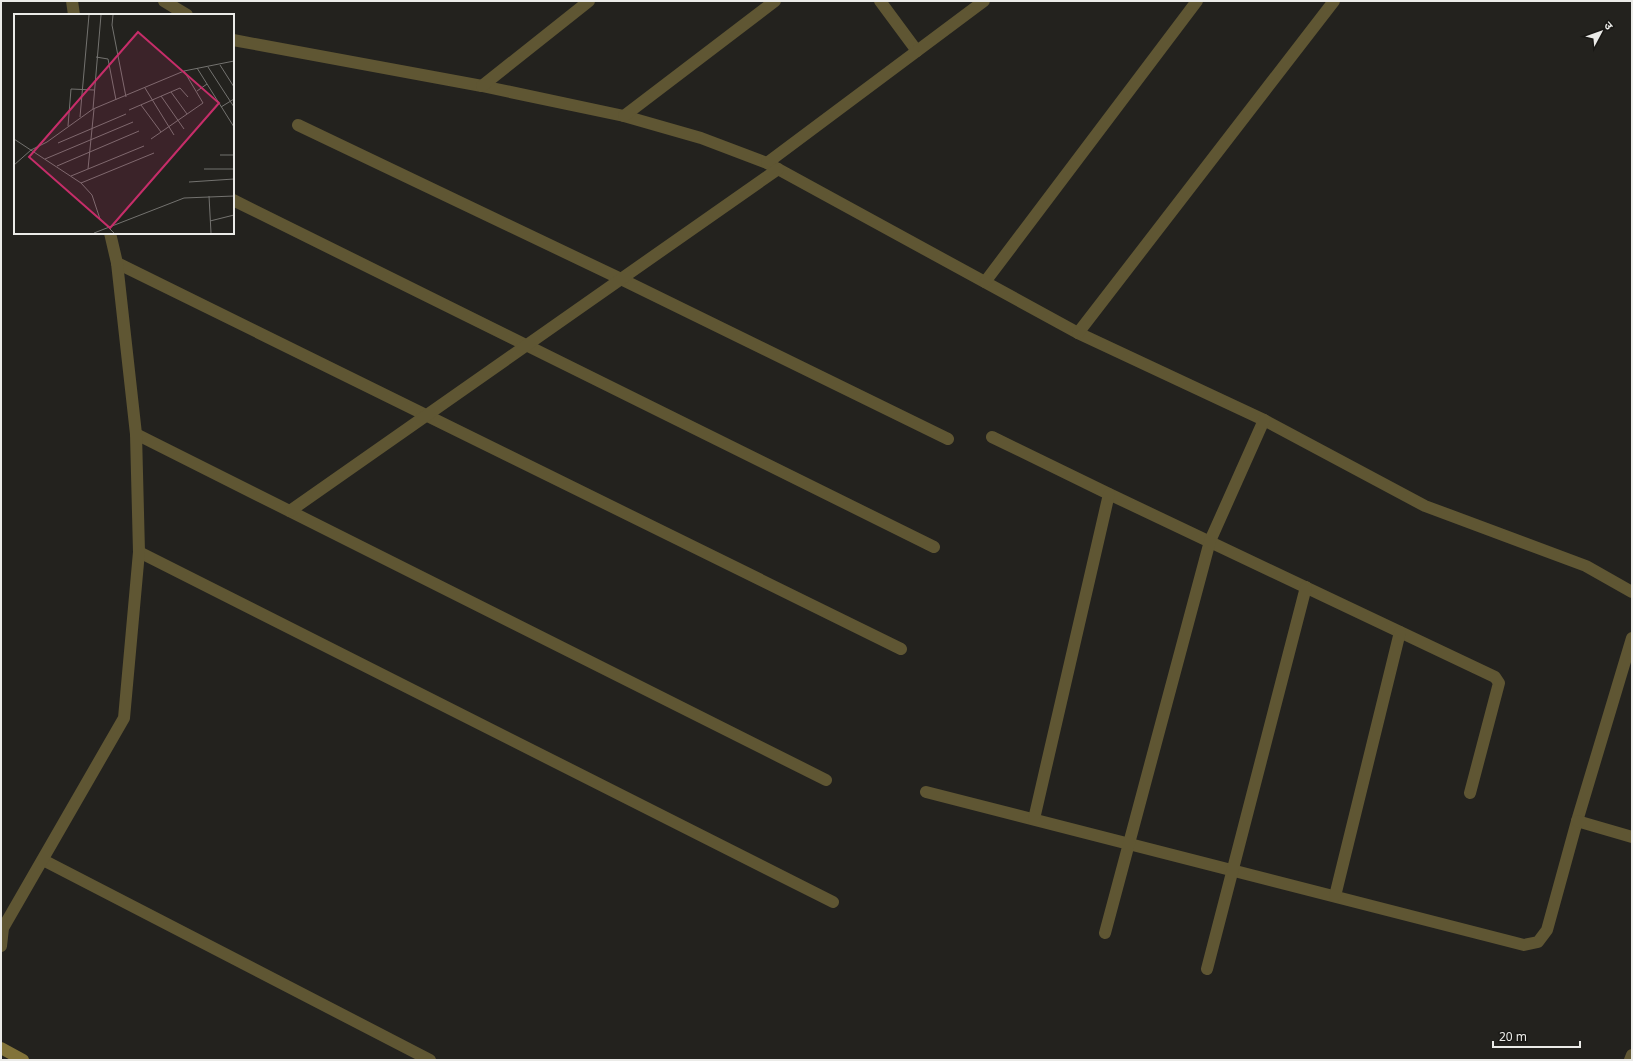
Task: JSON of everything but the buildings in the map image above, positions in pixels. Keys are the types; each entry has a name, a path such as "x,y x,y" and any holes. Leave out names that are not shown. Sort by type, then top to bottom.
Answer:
{"street":[{"path":"72,1 74,14"},
{"path":"164,1 185,14"},
{"path":"482,86 589,1"},
{"path":"624,116 775,1"},
{"path":"880,1 917,51"},
{"path":"290,511 621,278 772,166 917,51 984,1"},
{"path":"985,282 1197,1"},
{"path":"1078,333 1334,1"},
{"path":"234,40 482,86 624,116 701,138 772,166 1078,333 1264,420 1425,506 1586,566 1632,592"},
{"path":"298,125 621,278 948,439"},
{"path":"234,200 934,548"},
{"path":"1,946 3,928 124,718 139,552 136,434 117,263 110,234"},
{"path":"117,263 901,648"},
{"path":"1105,933 1210,541 1264,420"},
{"path":"136,434 826,780"},
{"path":"992,437 1109,494 1495,676 1498,681 1470,793"},
{"path":"1034,819 1109,494"},
{"path":"139,552 834,902"},
{"path":"1207,969 1306,587"},
{"path":"1335,896 1400,632"},
{"path":"926,792 1524,945 1538,942 1547,930 1577,821 1632,638"},
{"path":"1577,821 1632,837"},
{"path":"43,860 430,1060"},
{"path":"1,1048 23,1060"},
{"path":"1630,1060 1632,1055"}]}
